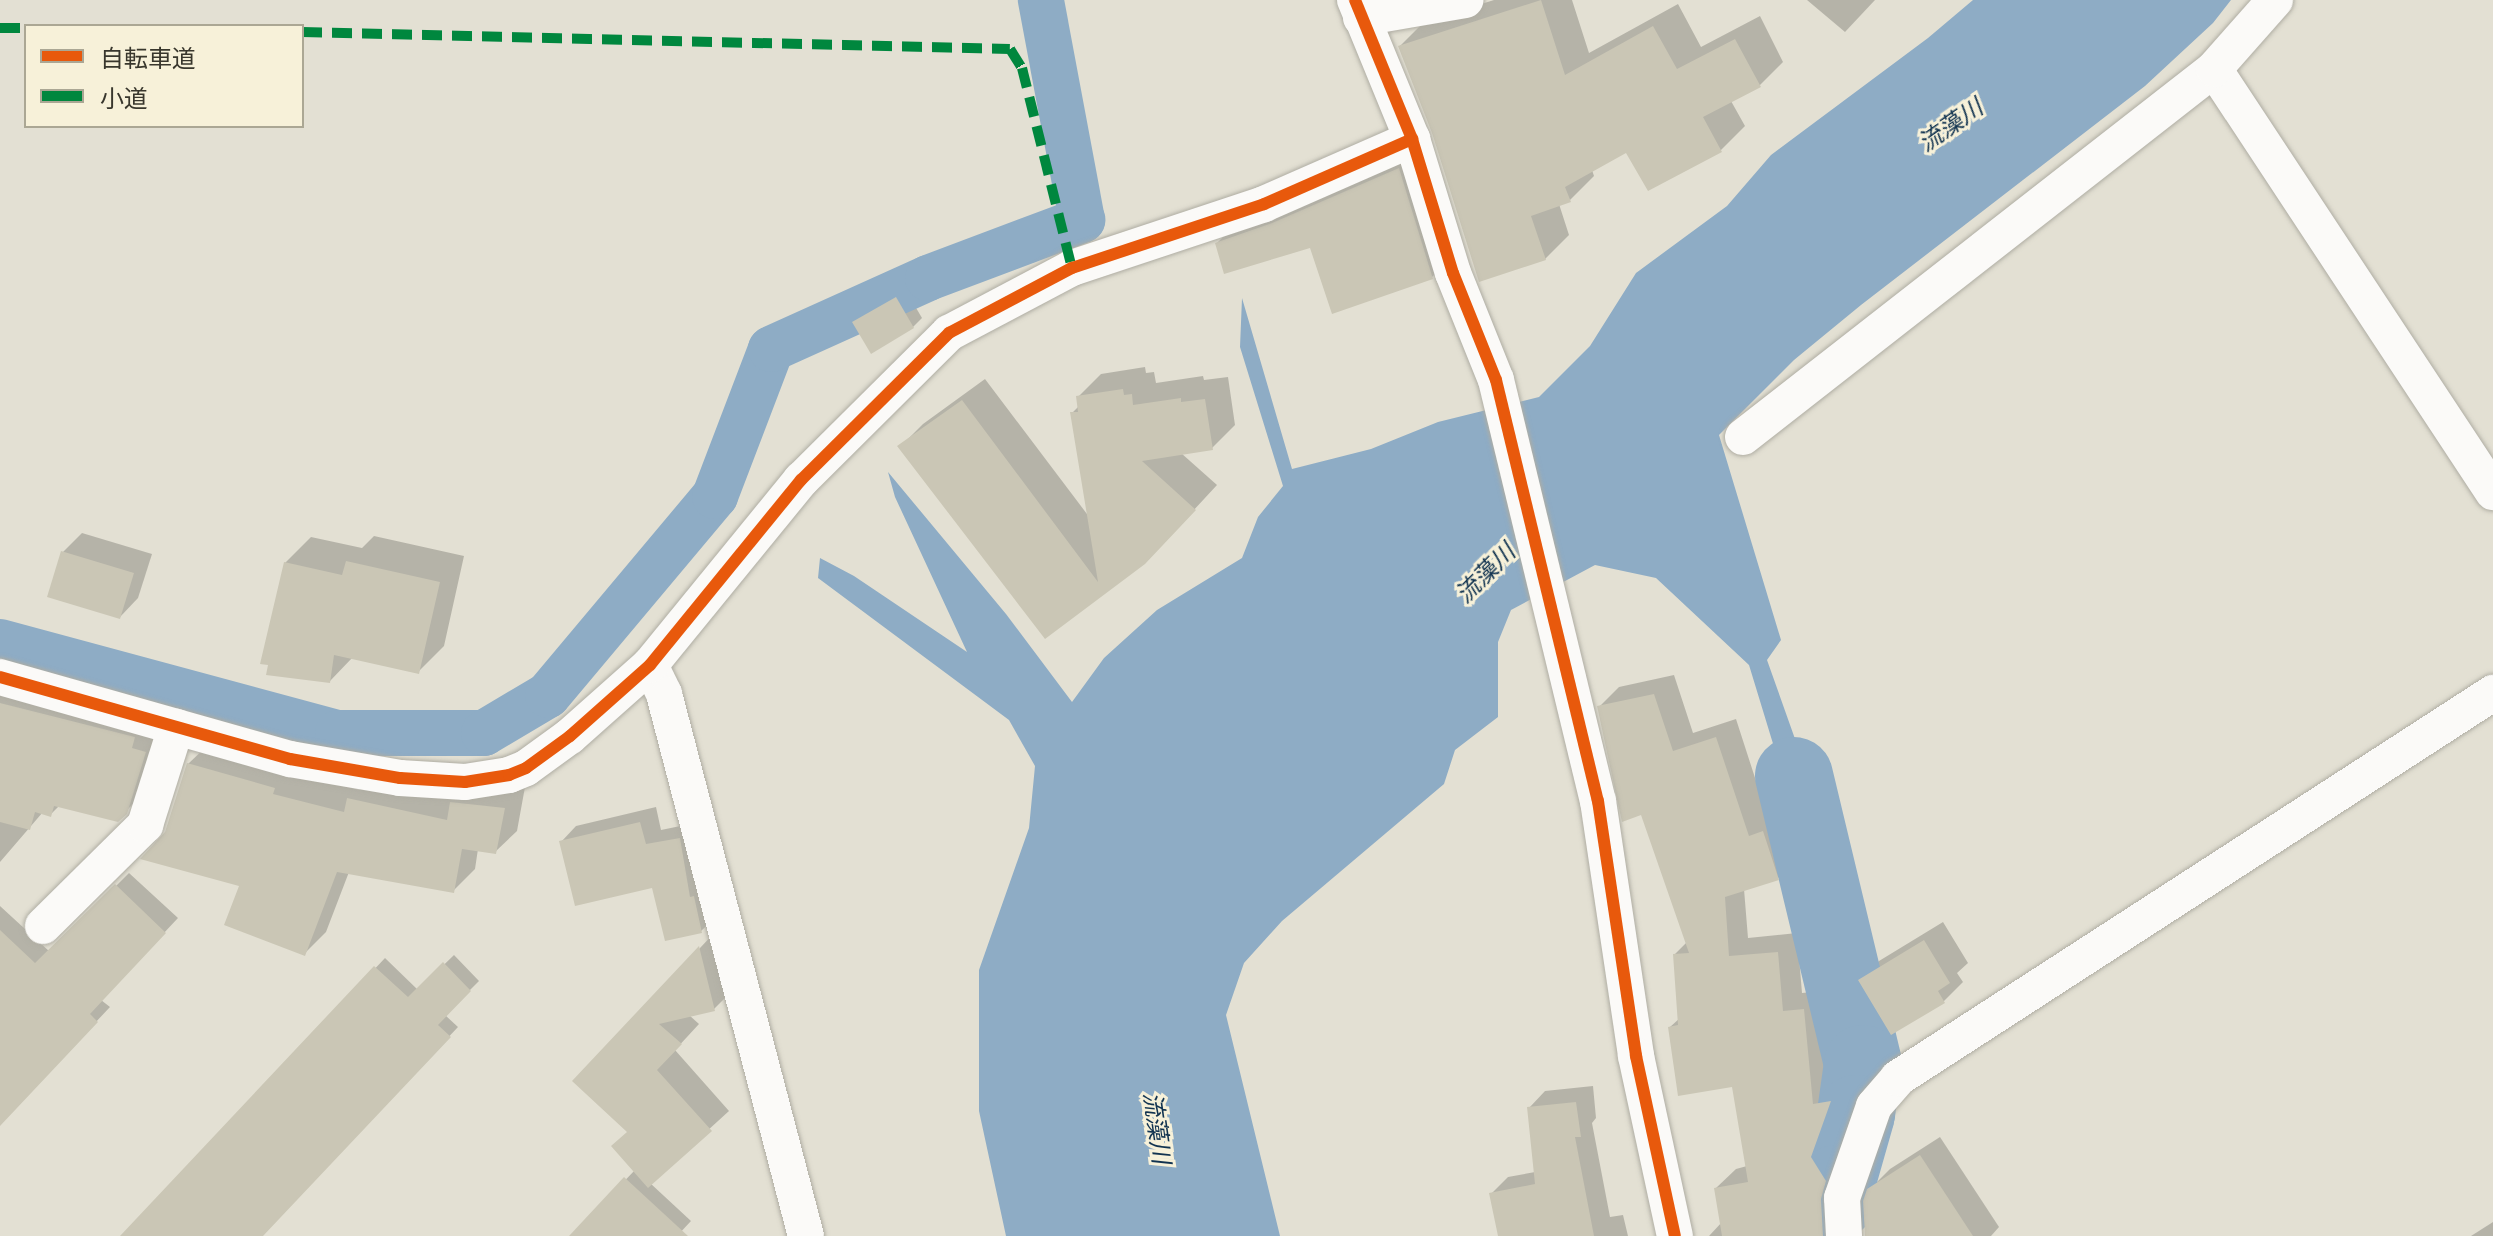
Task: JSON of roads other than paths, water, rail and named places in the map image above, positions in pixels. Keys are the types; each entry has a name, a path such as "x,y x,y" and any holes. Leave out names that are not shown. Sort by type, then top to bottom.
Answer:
{"street":[{"path":"1465,0 1358,9 1412,139 1453,273 1496,380 1598,801 1636,1056 1675,1236"},
{"path":"1743,437 2214,69 2275,0"},
{"path":"2214,69 2493,492"},
{"path":"0,677 290,759 400,778 465,782 509,775 526,768 570,736 650,665 801,480 949,333 1072,268 1264,204 1412,139"},
{"path":"650,665 664,694 806,1236"},
{"path":"1844,1236 1842,1198 1874,1106 1898,1078 2493,693"},
{"path":"43,926 145,825 176,727"}],"water":[{"name":"流藻川","path":"1973,0 2231,0 2213,23 2145,86 1861,305 1794,360 1719,435 1781,640 1767,660 1805,767 1785,783 1749,665 1656,578 1595,565 1511,610 1498,642 1498,717 1455,750 1444,784 1282,921 1244,963 1226,1015 1280,1236 1006,1236 979,1111 979,970 1029,828 1035,766 1009,720 818,578 820,558 854,576 967,652 895,497 888,472 1006,614 1072,702 1104,658 1157,610 1242,558 1258,517 1283,486 1240,347 1242,298 1292,469 1371,449 1438,422 1539,397 1590,346 1636,273 1727,206 1771,155 1928,38"}],"waterway":[{"path":"0,642 338,733 484,733 548,695 715,496 771,349 928,278 1082,220 1041,0"},
{"path":"1794,776 1863,1064 1856,1114 1836,1184 1836,1201"}]}
